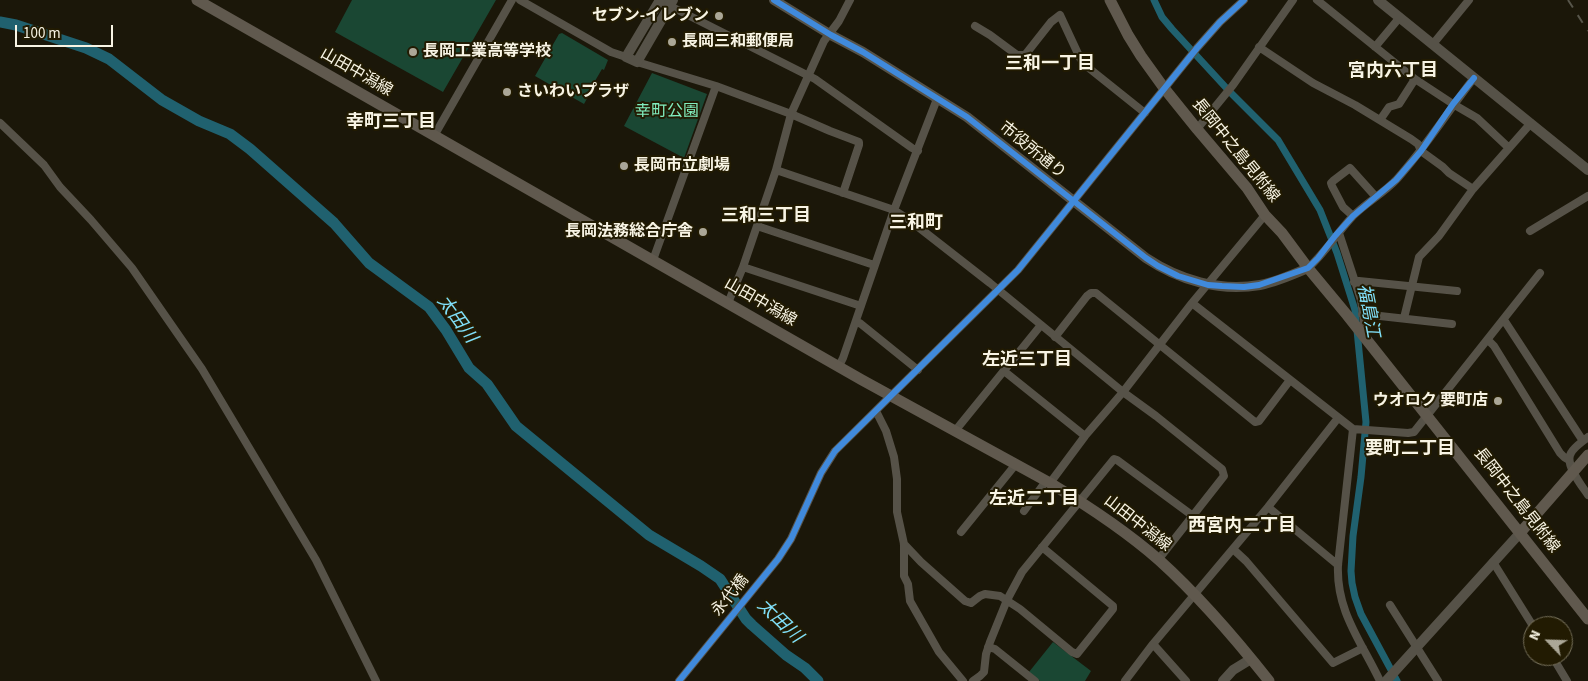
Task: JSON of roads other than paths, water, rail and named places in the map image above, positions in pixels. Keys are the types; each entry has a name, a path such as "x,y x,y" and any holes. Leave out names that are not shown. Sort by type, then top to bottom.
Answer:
{"main road":[{"name":"山田中潟線","path":"197,0 891,396 1080,500 1158,560 1194,594 1230,633 1269,681"},
{"name":"長岡中之島見附線","path":"1110,0 1128,35 1164,88 1247,188 1265,215 1282,233 1588,619"},
{"path":"1520,532 1588,455"}],"street":[{"path":"434,136 512,0"},
{"path":"520,0 611,52 637,62 716,86 859,142 843,193"},
{"name":"市役所通り","path":"774,0 831,35 864,52 967,117 1073,202 1158,266 1186,279 1208,285 1236,287 1259,285 1308,268"},
{"path":"728,303 743,267 776,170 791,114 824,41 831,35 850,0"},
{"name":"永代橋","path":"679,681 768,573 791,539 826,464 835,451 1018,270 1197,48 1220,22 1244,0"},
{"path":"1197,130 1224,97 1293,0"},
{"path":"1317,0 1415,79 1477,118 1509,148"},
{"path":"1378,0 1588,170"},
{"path":"1433,44 1469,0"},
{"path":"626,57 666,2"},
{"path":"637,62 666,2"},
{"path":"666,2 808,76 918,151"},
{"path":"975,26 1017,55 1025,55 1051,22 1060,15 1085,65 1145,113"},
{"path":"1375,47 1400,17"},
{"path":"1259,47 1313,83 1355,105 1418,144 1420,151 1473,189"},
{"path":"1308,268 1353,216 1396,180 1474,78"},
{"path":"1380,120 1389,107 1399,104 1415,79"},
{"path":"653,260 716,86"},
{"path":"839,366 894,210 937,99"},
{"path":"0,122 44,165 60,187 132,268 202,369 316,560 376,681"},
{"path":"1404,318 1419,257 1439,236 1473,189 1531,123"},
{"path":"1353,216 1343,207 1332,186 1331,183 1333,181 1350,168 1376,197"},
{"path":"776,170 894,210 908,219 1222,469 1224,476 1158,560"},
{"path":"1530,231 1588,196"},
{"path":"1024,511 1123,392 1192,303 1265,215"},
{"path":"757,226 874,266"},
{"path":"1337,235 1361,300 1364,336"},
{"path":"743,267 861,306"},
{"path":"1192,303 1338,418 1356,429 1408,433 1414,432 1540,273"},
{"path":"1354,282 1457,291"},
{"path":"1055,337 1087,296 1096,293 1255,422 1259,421 1290,380"},
{"path":"1362,314 1452,324"},
{"path":"1504,320 1585,439 1570,454 1569,460 1573,472 1588,495"},
{"path":"856,321 918,370"},
{"path":"955,431 1041,325"},
{"path":"1488,340 1494,346 1560,453 1569,460"},
{"path":"1004,371 1085,436"},
{"path":"876,411 886,431 894,457 897,512 904,544 904,576 908,584 910,601 939,652 963,681"},
{"path":"1126,681 1153,644 1268,507 1338,418"},
{"path":"1356,429 1338,565 1338,587 1343,607 1380,681"},
{"path":"973,681 984,672 988,647 1006,600 1022,572 1114,460 1117,460 1193,516"},
{"path":"961,532 1016,464"},
{"path":"1268,507 1338,565"},
{"path":"1386,681 1520,532"},
{"path":"904,544 921,562 965,601 971,604 985,594 1000,596 1020,609 1072,652 1077,654 1114,606 1042,547"},
{"path":"1233,549 1246,561 1333,662 1363,648"},
{"path":"1492,562 1527,616"},
{"path":"1390,605 1438,681"},
{"path":"1153,644 1186,681"},
{"path":"988,647 994,649 1035,681"},
{"path":"1223,681 1233,670 1251,658"},
{"path":"1558,666 1567,681"}],"waterway":[{"name":"福島江","path":"1154,0 1162,17 1172,29 1230,92 1278,140 1320,210 1337,253 1355,310 1366,422 1353,536 1352,583 1361,614 1397,681"},
{"name":"太田川","path":"0,22 16,25 86,48 109,59 162,100 199,121 230,134 250,149 334,223 369,263 429,307 446,330 469,368 487,384 516,426 649,535 720,579 746,619 818,681"}],"railway":[{"path":"1568,0 1588,31"}],"place":[{"name":"セブン-イレブン","path":"719,16"},
{"name":"長岡三和郵便局","path":"672,42"},
{"name":"長岡工業高等学校","path":"413,52"},
{"name":"さいわいプラザ","path":"507,92"},
{"name":"長岡市立劇場","path":"624,166"},
{"name":"長岡法務総合庁舎","path":"703,232"},
{"name":"ウオロク 要町店","path":"1498,401"}],"district":[{"name":"三和一丁目","path":"1050,65"},
{"name":"宮内六丁目","path":"1393,72"},
{"name":"幸町三丁目","path":"391,123"},
{"name":"三和三丁目","path":"766,217"},
{"name":"三和町","path":"916,224"},
{"name":"左近三丁目","path":"1027,361"},
{"name":"要町二丁目","path":"1410,450"},
{"name":"左近二丁目","path":"1034,500"},
{"name":"西宮内二丁目","path":"1242,527"}],"park label":[{"name":"幸町公園","path":"667,112"}]}
